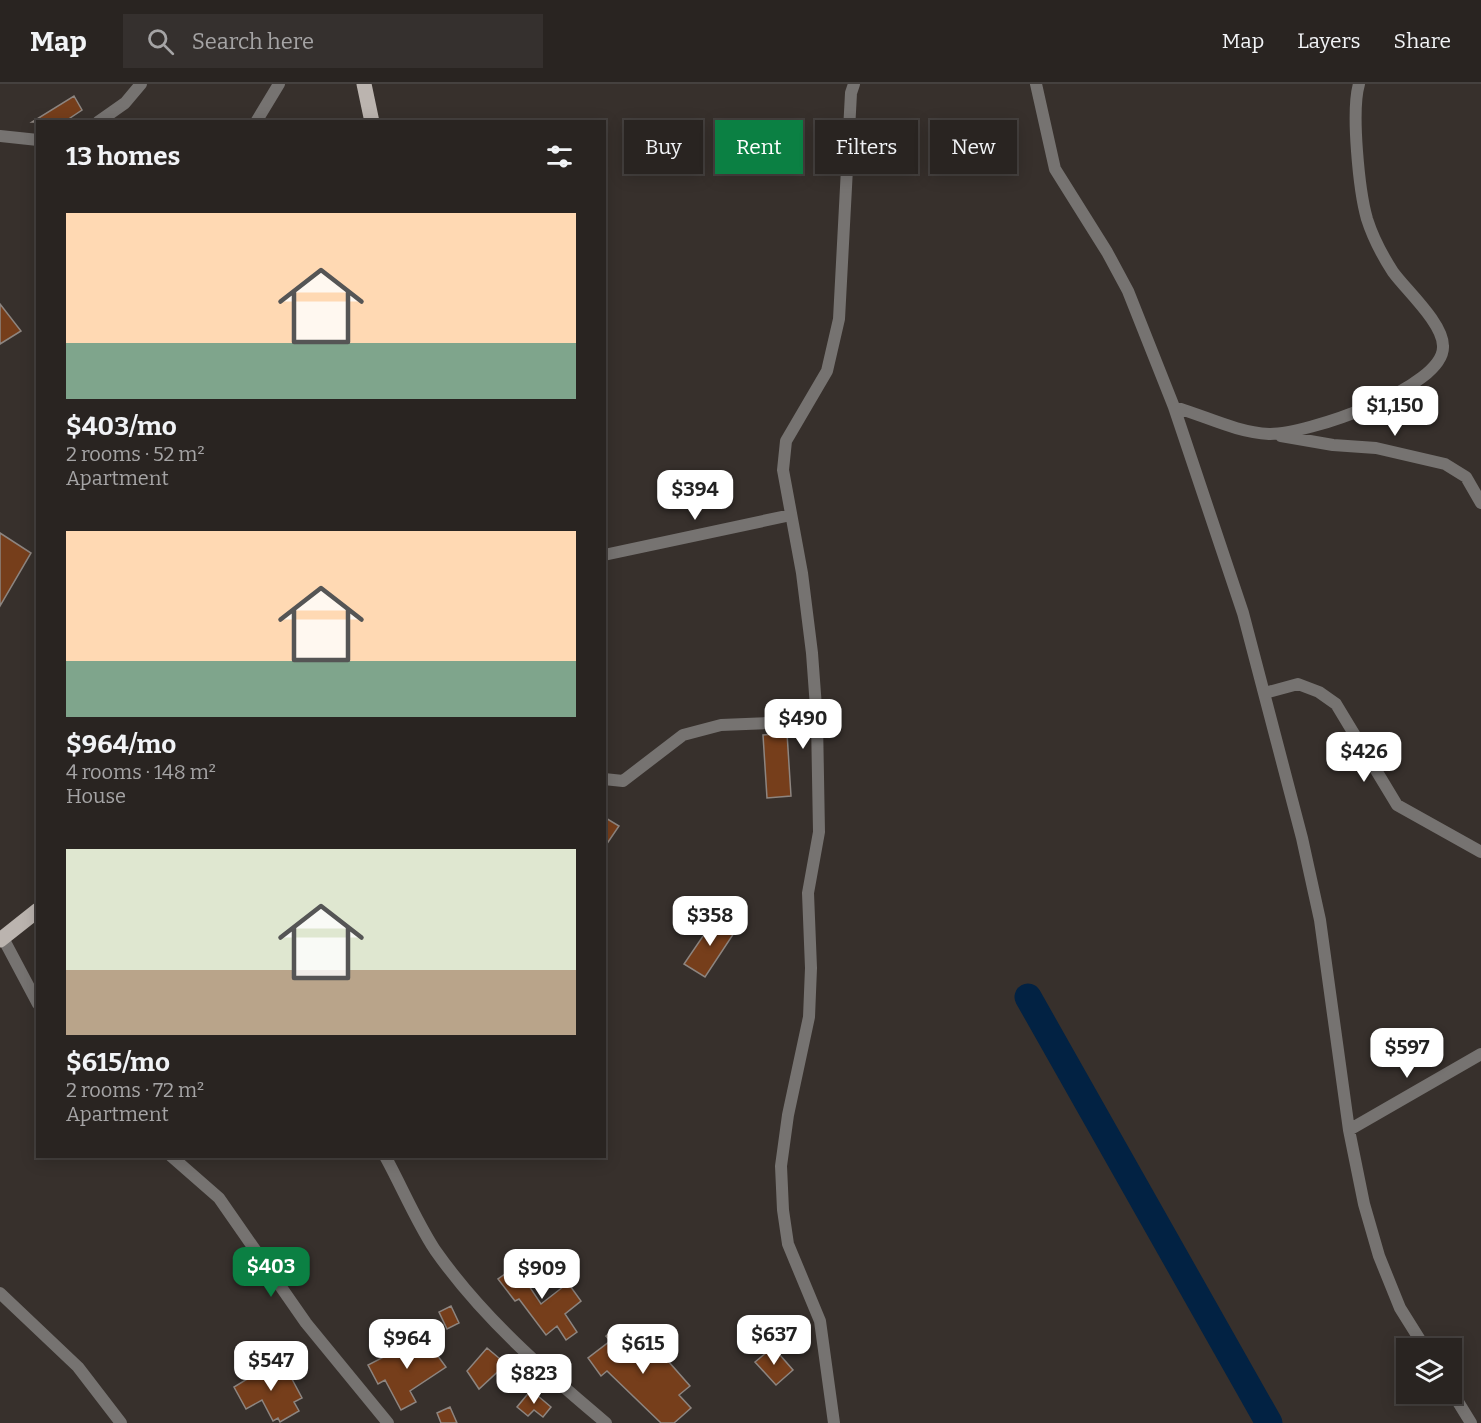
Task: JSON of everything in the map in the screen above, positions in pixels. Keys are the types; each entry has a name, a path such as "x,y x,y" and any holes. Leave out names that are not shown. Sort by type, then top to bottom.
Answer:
{"main road":[{"path":"364,84 372,120"},
{"path":"1,939 36,912"}],"street":[{"path":"101,120 125,103 141,84"},
{"path":"257,120 279,84"},
{"path":"834,1423 820,1321 788,1244 781,1166 788,1115 809,1017 811,968 808,893 819,832 817,721 812,653 783,470 786,441 827,371 838,320 851,93 854,84"},
{"path":"1036,84 1055,169 1107,252 1128,291 1174,406 1244,613 1302,838 1320,920 1349,1130 1364,1204 1380,1256 1400,1308 1419,1338"},
{"path":"1272,434 1306,429 1389,398 1422,378 1442,359 1444,344 1428,313 1385,259 1367,218 1355,124 1359,84"},
{"path":"0,136 36,140"},
{"path":"1174,406 1237,429 1333,445 1376,448 1445,464 1466,477 1481,502"},
{"path":"606,555 791,515"},
{"path":"1265,693 1298,684 1319,692 1336,704 1376,774 1397,805 1481,852"},
{"path":"606,779 623,781 683,735 721,725 817,721"},
{"path":"1,939 36,1000"},
{"path":"1349,1130 1481,1054"},
{"path":"173,1158 219,1198 306,1323 388,1423"},
{"path":"386,1158 435,1249 484,1309 533,1363 606,1423"},
{"path":"0,1293 78,1367 121,1423"},
{"path":"1459,1404 1471,1423"}],"building":[{"path":"74,96 82,110 67,120 32,122"},
{"path":"0,304 21,331 0,344"},
{"path":"0,533 31,553 0,606"},
{"path":"787,733 791,796 767,798 763,735"},
{"path":"606,818 619,826 606,845"},
{"path":"716,917 736,930 705,977 684,964"},
{"path":"526,1259 538,1274 527,1283 541,1304 568,1283 581,1301 565,1314 577,1332 566,1340 557,1326 546,1335 519,1299 515,1301 498,1279"},
{"path":"451,1306 459,1323 447,1329 439,1312"},
{"path":"618,1326 626,1335 631,1329 650,1347 654,1345 690,1386 679,1395 691,1408 674,1423 661,1423 607,1371 601,1376 588,1358 610,1341 606,1336"},
{"path":"424,1336 430,1349 432,1348 446,1367 410,1391 416,1402 401,1410 385,1380 378,1384 368,1365"},
{"path":"773,1347 793,1370 776,1385 755,1362"},
{"path":"487,1348 506,1364 479,1389 467,1371"},
{"path":"272,1364 276,1371 285,1366 302,1398 294,1402 299,1411 280,1422 278,1418 273,1421 262,1400 246,1409 234,1387"},
{"path":"531,1390 551,1407 543,1417 534,1410 528,1416 517,1407"},
{"path":"450,1407 457,1423 441,1423 437,1413"}],"waterway":[{"path":"1028,997 1269,1423"}]}
